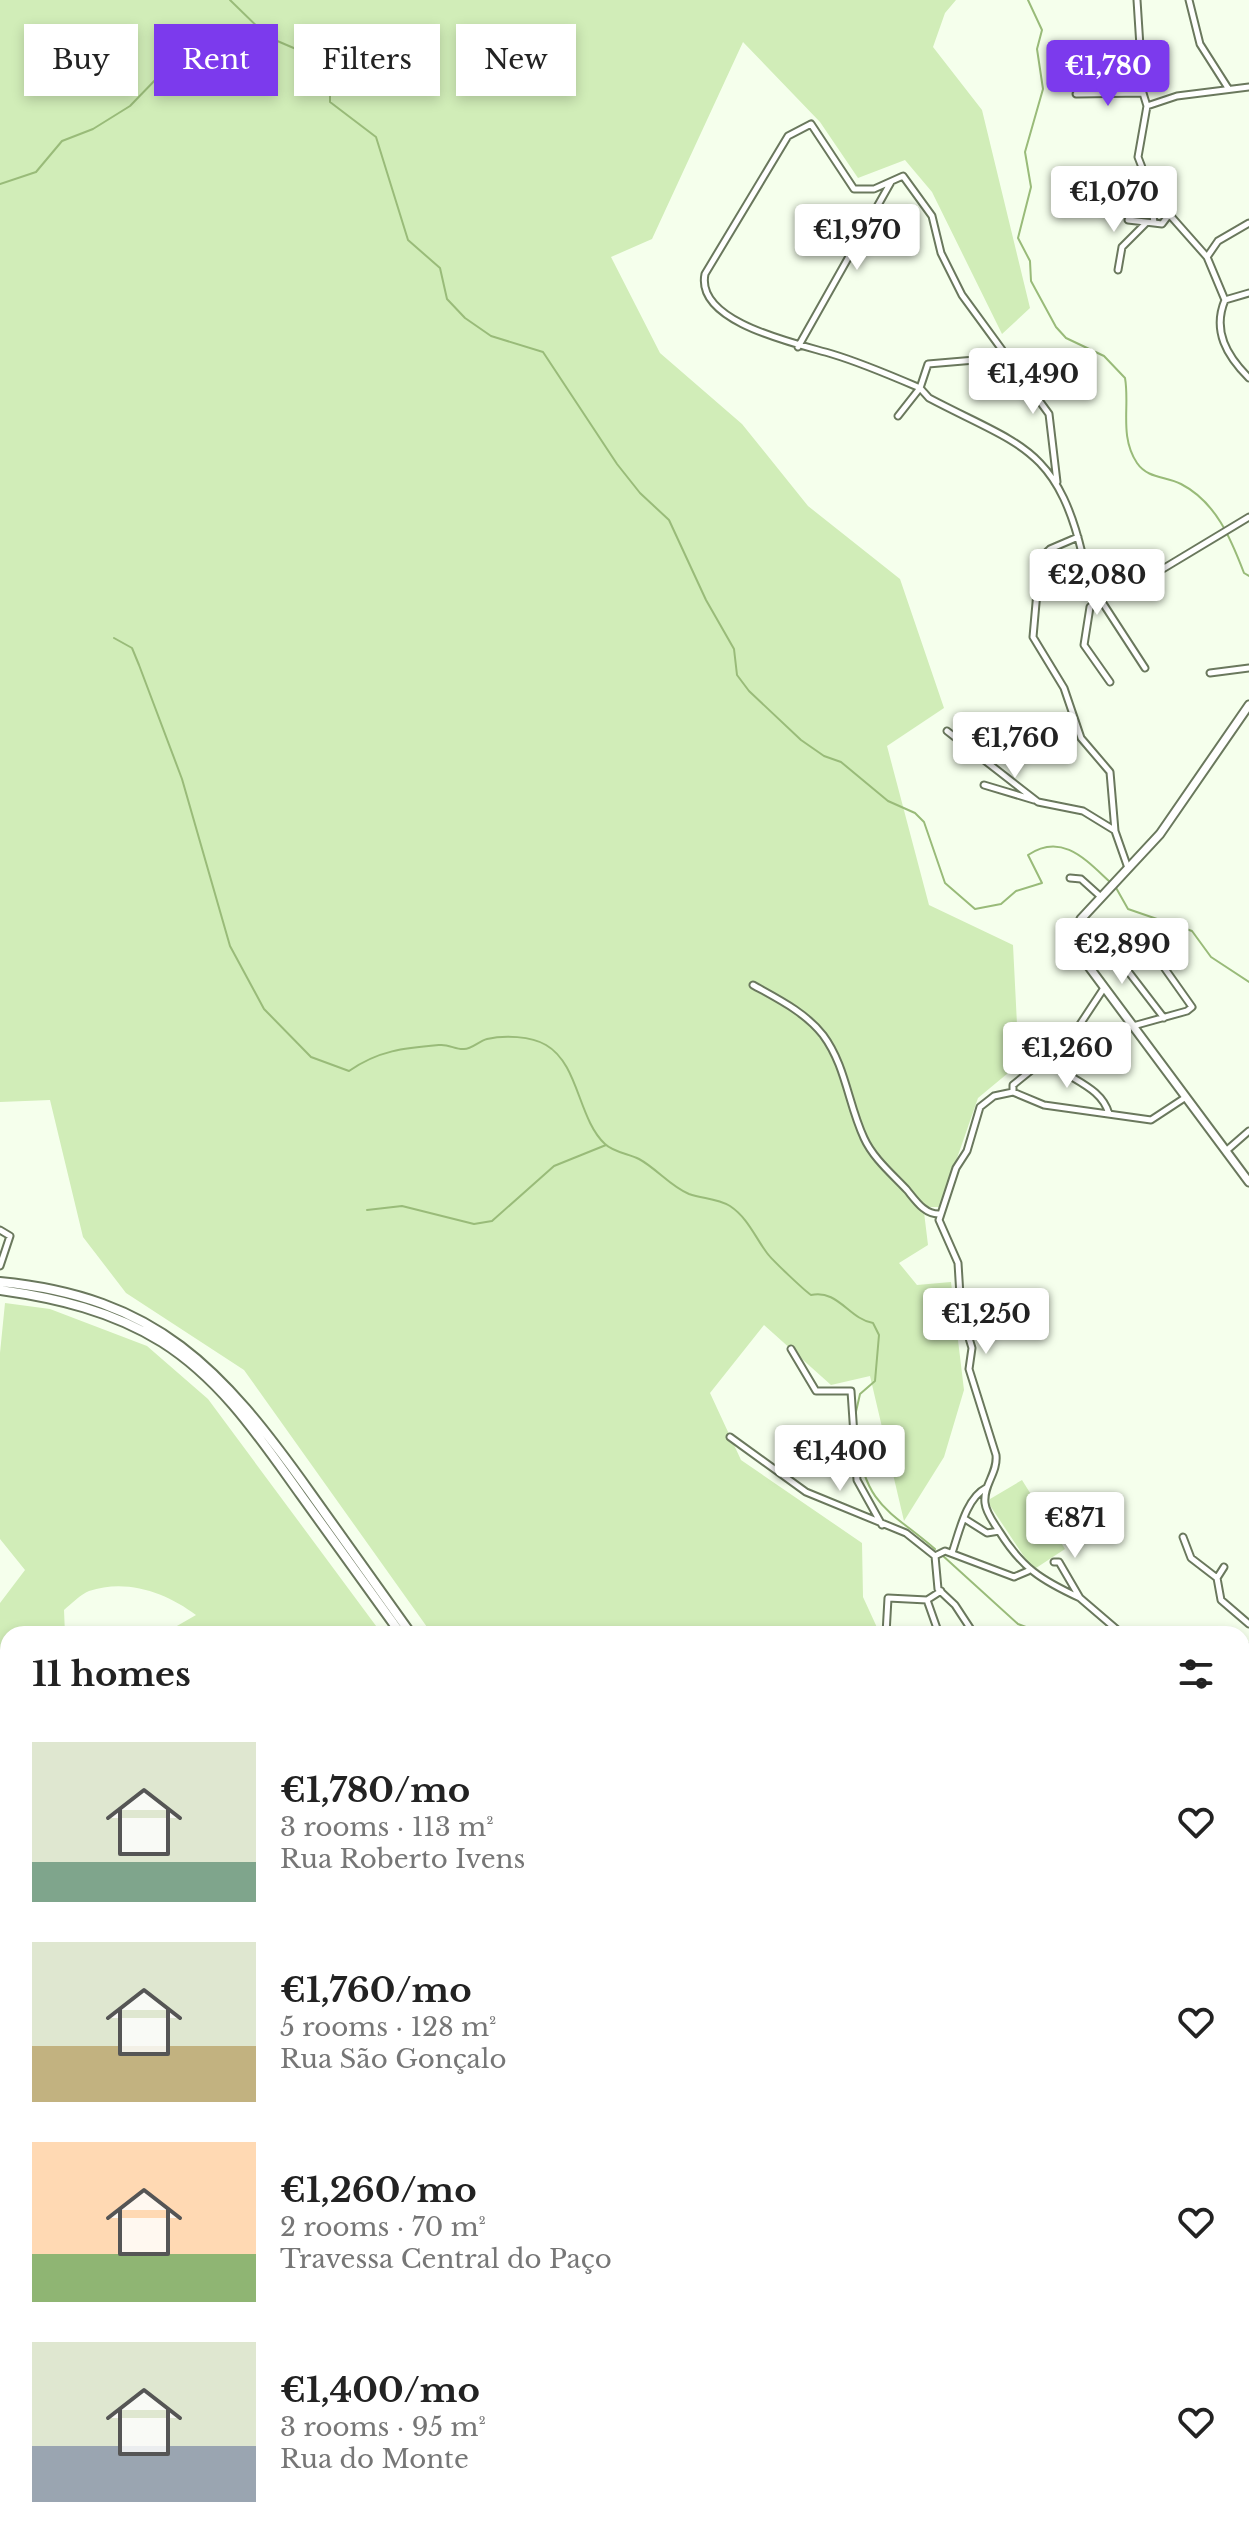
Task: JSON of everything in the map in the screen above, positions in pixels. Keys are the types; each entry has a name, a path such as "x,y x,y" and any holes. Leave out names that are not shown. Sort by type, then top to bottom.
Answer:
{"highway":[{"path":"0,1282 53,1289 112,1307 191,1351 217,1374 261,1424 405,1626"},
{"path":"0,1290 44,1297 105,1314 160,1341 207,1376 255,1431 395,1626"}],"main road":[{"path":"1249,705 1160,834 1081,919 1074,942 1104,988 1249,1182"}],"street":[{"path":"1137,0 1143,93 1147,106 1138,157 1162,210 1207,257 1225,300 1218,318 1219,334 1237,366 1249,378"},
{"path":"1189,0 1200,44 1228,88"},
{"path":"1098,49 1124,61 1140,56"},
{"path":"1085,68 1109,55"},
{"path":"1147,106 1177,96 1249,87"},
{"path":"1076,94 1143,93"},
{"path":"1057,482 1027,449 929,398 920,388 831,353 798,347 726,314 712,304 703,283 705,274 788,136 798,128 811,124 854,189 874,189 903,176 909,180 932,216 941,253 962,295 1049,414 1057,482 1082,553 1099,596 1145,668"},
{"path":"1128,148 1139,148"},
{"path":"798,347 891,182"},
{"path":"1154,223 1153,215 1162,210"},
{"path":"1133,234 1129,220 1162,224 1168,216"},
{"path":"1118,270 1121,250 1146,223"},
{"path":"1207,257 1218,241 1249,223"},
{"path":"1225,300 1249,293"},
{"path":"898,416 920,388 928,364 975,360 1001,350"},
{"path":"1082,553 1103,563 1161,570 1249,517"},
{"path":"1078,537 1050,549 1040,558 1033,637 1064,688 1081,738 1110,772 1115,831 1128,868"},
{"path":"1110,682 1084,650 1090,607 1115,581 1123,565"},
{"path":"1210,673 1249,668"},
{"path":"947,731 1038,802"},
{"path":"984,785 1038,802 1083,811 1115,831"},
{"path":"1070,878 1081,879 1101,897"},
{"path":"1101,936 1164,1018"},
{"path":"1123,963 1143,949 1151,949 1190,1001 1187,1011 1135,1030"},
{"path":"753,985 813,1023 825,1038 846,1078 856,1118 872,1151 926,1212 940,1214"},
{"path":"1013,1092 1013,1085 1071,1038 1104,988"},
{"path":"1047,1058 1058,1072 1083,1081 1109,1114"},
{"path":"1113,1626 1080,1598 1028,1571 999,1531 985,1505 986,1488 997,1466 996,1455 969,1369 972,1348 961,1312 960,1273 940,1230 940,1214 985,1100 1013,1092 1044,1105 1151,1120 1186,1097"},
{"path":"1226,1151 1249,1131"},
{"path":"0,1230 10,1236 0,1266"},
{"path":"791,1349 816,1391 851,1391 857,1480 882,1526"},
{"path":"730,1437 806,1492 882,1526 906,1533 935,1556"},
{"path":"952,1553 979,1492 986,1488"},
{"path":"965,1519 987,1533 999,1531"},
{"path":"1183,1537 1191,1558 1217,1578 1221,1600 1249,1624"},
{"path":"935,1556 945,1551 1014,1577 1028,1571"},
{"path":"935,1556 935,1582 969,1626"},
{"path":"1054,1562 1059,1562 1080,1598"},
{"path":"1217,1578 1224,1567"},
{"path":"886,1626 888,1598 927,1600 941,1591"},
{"path":"927,1600 936,1626"}],"green space":[{"path":"0,0 956,0 945,13 933,47 982,110 1030,308 1002,334 932,192 905,160 858,178 820,122 743,42 652,239 611,257 660,353 742,424 808,506 900,579 944,708 887,746 929,905 1013,945 1019,1064 978,1098 940,1207 927,1207 924,1212 928,1245 899,1263 917,1285 951,1282 964,1390 944,1457 904,1521 870,1376 831,1385 764,1325 710,1393 741,1460 862,1543 863,1597 876,1626 426,1626 244,1370 126,1293 83,1237 50,1100 0,1102"},
{"path":"5,1303 50,1309 147,1346 208,1399 376,1626 177,1626 196,1615 159,1594 118,1586 86,1592 76,1599 64,1610 65,1626 0,1626 0,1603 25,1570 0,1539 0,1353"},
{"path":"1022,1480 1065,1549 1033,1570 989,1504 990,1499"}],"waterway":[{"path":"230,0 268,37 296,49 330,86 330,102 376,137 408,240 440,268 447,299 465,318 491,336 543,352 617,464 640,493 669,520 706,600 734,649 737,675 749,691 801,740 824,756 841,762 888,801 915,813 924,822 945,883 975,909 1001,904 1016,891 1042,883 1028,855 1052,846 1073,852 1110,882"},
{"path":"1028,0 1042,30 1037,49 1043,89 1025,152 1031,187 1018,238 1030,261 1031,281 1056,327 1066,338 1104,356 1125,378 1128,442 1137,463 1152,475 1181,484 1204,501 1221,522 1244,573 1249,576"},
{"path":"0,184 36,172 62,141 93,129 130,106 154,81"},
{"path":"114,638 132,648 139,665 182,779 230,946 264,1009 311,1057 349,1071 382,1054 415,1047 443,1045 464,1049 487,1039 509,1037 525,1038 546,1045 565,1065 589,1121 605,1144 645,1163 682,1191 730,1206 746,1222 770,1257 811,1295 829,1296 857,1316 873,1323 879,1335 875,1381 860,1394 855,1416"},
{"path":"1115,886 1128,909 1192,931 1211,957 1249,982"},
{"path":"367,1210 402,1206 474,1224 492,1221 554,1166 606,1145"},
{"path":"857,1442 861,1464 874,1494 893,1516 935,1549"},
{"path":"942,1555 1023,1626"}]}
